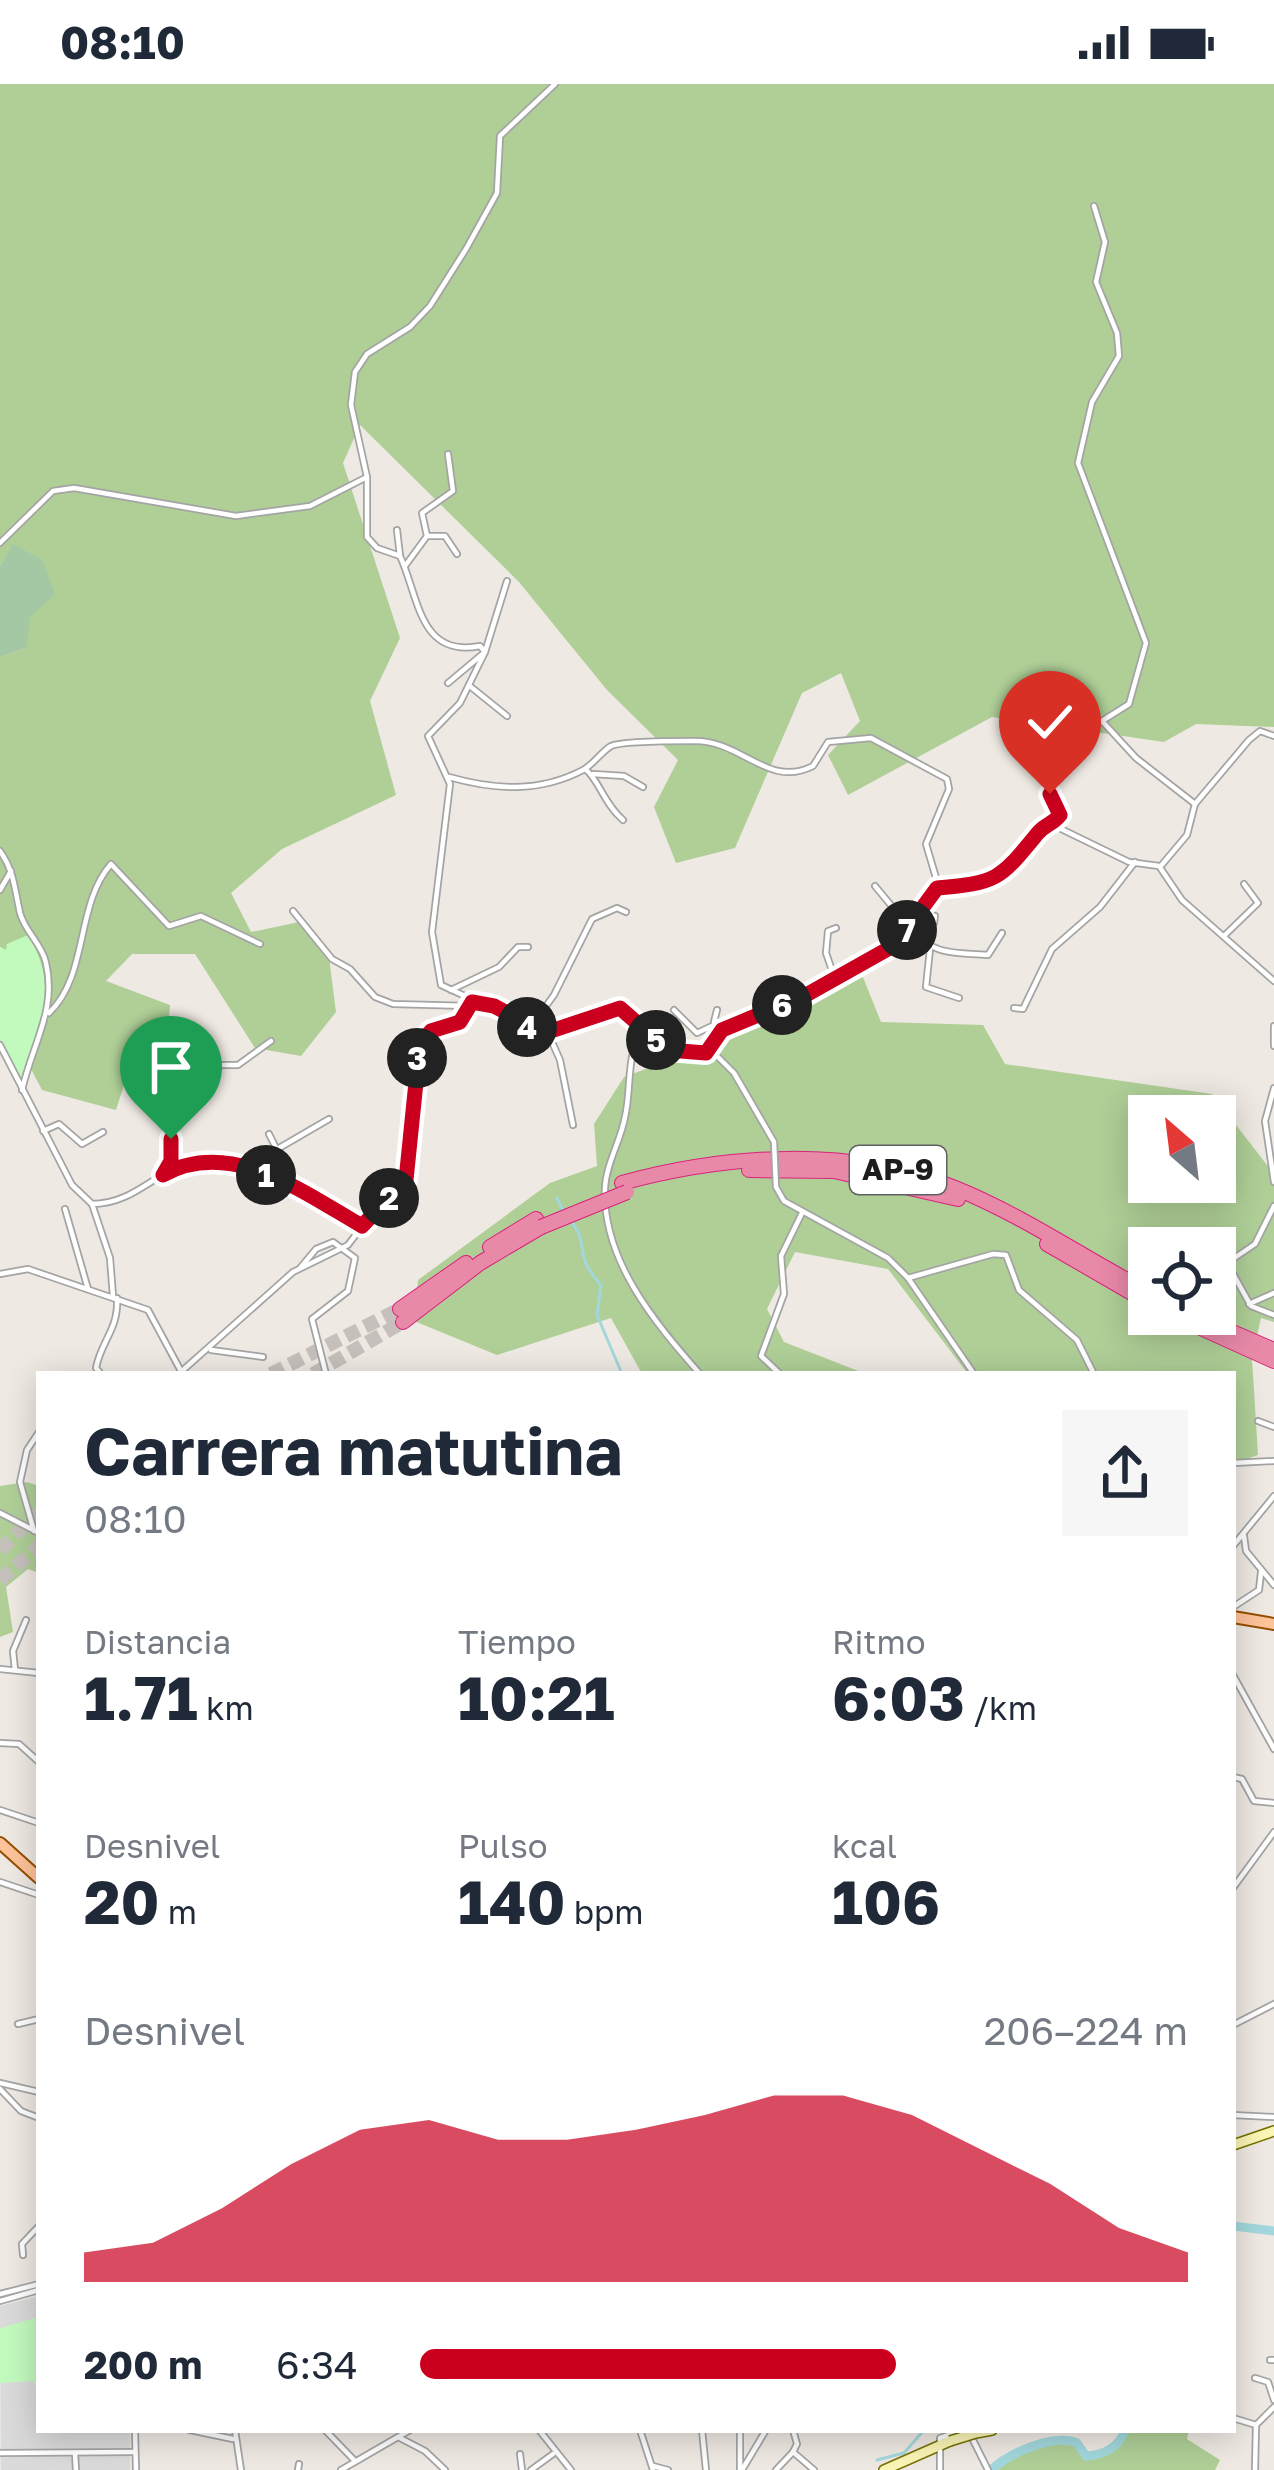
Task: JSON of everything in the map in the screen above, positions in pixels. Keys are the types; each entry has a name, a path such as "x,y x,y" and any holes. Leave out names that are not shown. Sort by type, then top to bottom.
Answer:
{"highway":[{"name":"AP-9","path":"402,1315 539,1223 672,1171 766,1160 836,1160 904,1171 999,1208 1128,1280"},
{"name":"AP-9","path":"624,1188 766,1169 834,1171 901,1183 994,1216 1128,1291"},
{"path":"1236,1334 1274,1350"},
{"path":"1217,1335 1274,1360"}],"main road":[{"path":"1236,1618 1274,1624"},
{"path":"0,1843 36,1875"},
{"path":"1236,2144 1274,2131"},
{"path":"884,2470 965,2433"}],"street":[{"path":"400,556 377,548 367,537 367,477 350,405 355,372 367,354 410,327 430,306 497,193 500,136 555,84"},
{"path":"1094,206 1105,242 1096,282 1117,333 1119,356 1093,402 1078,463 1146,643 1129,704 1102,721 1145,766 1195,804"},
{"path":"405,566 427,536 422,513 453,490 448,454"},
{"path":"0,543 53,491 74,488 236,516 310,506 367,477"},
{"path":"397,530 410,594 440,643 458,650 480,646 485,652"},
{"path":"427,536 445,536 457,554"},
{"path":"471,1004 451,990 436,970 432,932 449,819 448,777 428,736 471,687 507,581"},
{"path":"448,683 485,652"},
{"path":"471,687 507,716"},
{"path":"478,696 490,697"},
{"path":"1160,867 1187,835 1195,804 1253,735 1263,731 1274,736"},
{"path":"448,777 480,786 539,788 585,769 620,744 695,741 737,748 771,773 784,775 813,766 828,742 871,738 947,778 949,789 926,844 939,888"},
{"path":"293,910 332,959 350,969 375,997 393,1004 494,1006 548,1033 614,1008 635,1017 680,1055 710,1049 722,1030 835,979 895,945 939,888 978,884 1015,867 1060,812 1050,794 1052,776 1028,750"},
{"path":"585,769 624,776 643,787"},
{"path":"593,774 602,800 623,820"},
{"path":"1051,825 1135,862 1160,867 1182,900 1274,981"},
{"path":"0,851 25,926 46,963 49,1013"},
{"path":"1014,1009 1023,1009 1052,950 1100,907 1135,862"},
{"path":"22,1090 49,1013 69,976 94,890 111,864 169,926 201,916 260,944"},
{"path":"0,890 10,871"},
{"path":"1225,935 1258,903 1244,884"},
{"path":"875,886 930,949 988,955 1001,933"},
{"path":"530,1028 554,995 592,919 617,908 626,912"},
{"path":"918,912 935,916 934,923"},
{"path":"835,979 826,953 828,931 836,928"},
{"path":"451,990 499,967 521,945 528,946"},
{"path":"930,949 926,987 959,998"},
{"path":"301,1267 345,1247 406,1180 420,1043 431,1031 460,1022 471,1004"},
{"path":"674,1010 697,1033 716,1024"},
{"path":"718,1010 712,1016 722,1030"},
{"path":"1274,1026 1274,1046"},
{"path":"548,1033 560,1060 573,1125"},
{"path":"651,1034 633,1052 623,1130 605,1186 606,1208 616,1248 641,1300 698,1371"},
{"path":"163,1175 171,1161 172,1128 202,1065 238,1064 271,1041"},
{"path":"0,1045 72,1185 92,1204 108,1250 116,1326 97,1371"},
{"path":"710,1049 734,1072 774,1142 776,1187 784,1202 874,1248 908,1278 972,1371"},
{"path":"1274,1088 1265,1116 1274,1182"},
{"path":"258,1172 277,1150 329,1119"},
{"path":"43,1131 59,1124 82,1144 103,1132"},
{"path":"269,1134 277,1150"},
{"path":"92,1204 119,1202 194,1160 258,1172 362,1226"},
{"path":"1274,1206 1256,1244 1228,1259 1249,1304 1274,1315"},
{"path":"65,1209 88,1289"},
{"path":"776,1371 761,1356 784,1294 781,1256 802,1212"},
{"path":"185,1371 322,1244 345,1247 355,1258 348,1292 313,1319 325,1371"},
{"path":"908,1278 992,1253 1006,1255 1019,1289 1077,1340 1092,1371"},
{"path":"0,1274 28,1269 115,1298 155,1317 181,1371"},
{"path":"1249,1304 1274,1293"},
{"path":"211,1350 263,1357"},
{"path":"1258,1421 1274,1427"},
{"path":"36,1436 27,1450 20,1481 36,1529"},
{"path":"1236,1463 1274,1461"},
{"path":"1236,1543 1274,1496"},
{"path":"0,1513 36,1531"},
{"path":"1246,1530 1245,1547 1274,1585"},
{"path":"1236,1547 1245,1547"},
{"path":"1236,1605 1263,1584 1260,1567"},
{"path":"15,1670 14,1652 26,1620"},
{"path":"0,1669 36,1673"},
{"path":"1236,1680 1274,1749"},
{"path":"0,1743 19,1744 36,1759"},
{"path":"1236,1778 1242,1779 1254,1801 1274,1803"},
{"path":"0,1810 36,1822"},
{"path":"1236,1884 1272,1836"},
{"path":"0,1882 36,1894"},
{"path":"1236,2023 1274,2004"},
{"path":"18,2024 36,2020"},
{"path":"0,2086 36,2092"},
{"path":"0,2086 21,2111 36,2117"},
{"path":"1236,2115 1274,2117"},
{"path":"22,2254 22,2244 36,2229"},
{"path":"0,2297 36,2288"},
{"path":"1255,2378 1268,2381 1274,2403 1256,2425 1255,2470"},
{"path":"1236,2419 1256,2425"},
{"path":"135,2433 136,2470"},
{"path":"204,2433 233,2439"},
{"path":"234,2433 242,2470"},
{"path":"328,2433 354,2460"},
{"path":"341,2470 406,2433"},
{"path":"540,2433 572,2470"},
{"path":"641,2433 653,2468 668,2470"},
{"path":"703,2433 706,2470"},
{"path":"740,2433 741,2470"},
{"path":"741,2470 764,2433"},
{"path":"776,2470 793,2452 794,2433"},
{"path":"971,2433 988,2470"},
{"path":"400,2438 445,2470"},
{"path":"940,2470 945,2442"},
{"path":"0,2453 135,2452"},
{"path":"793,2452 814,2470"},
{"path":"76,2453 76,2470"},
{"path":"531,2470 553,2453"},
{"path":"520,2454 522,2470"}],"shaded area":[{"path":"36,2297 36,2433 130,2433 130,2470 1,2470 0,2306"}],"green space":[{"path":"0,84 1274,84 1274,727 1196,724 1164,742 992,717 848,795 828,755 860,721 841,673 802,693 735,848 676,863 654,807 678,760 607,690 519,582 360,425 343,463 400,638 370,701 396,795 282,849 231,893 251,932 304,921 328,950 336,1012 301,1056 255,1048 195,954 132,954 106,981 170,1005 166,1051 131,1063 116,1110 42,1090 20,1048 7,951 0,947 0,657 26,648 13,545 0,566"},
{"path":"13,544 42,560 55,594 30,617 26,648 0,657 0,566"},
{"path":"28,935 38,954 45,990 41,1025 22,1081 0,1043 0,947 6,950 7,944"},
{"path":"856,960 881,1022 983,1025 1005,1064 1212,1094 1128,1095 1128,1203 1236,1203 1236,1125 1267,1165 1274,1165 1274,1322 1261,1318 1252,1359 1258,1455 1236,1463 1236,1371 966,1371 888,1269 795,1252 767,1309 784,1342 858,1371 640,1371 611,1318 497,1355 414,1321 418,1280 550,1183 597,1166 594,1124 624,1077 716,1043"},
{"path":"36,1485 36,1572 28,1569 6,1587 13,1632 0,1637 0,1486"},
{"path":"36,2318 36,2388 34,2381 0,2383 0,2328"},
{"path":"1126,2433 1188,2433 1187,2439 1220,2460 1215,2470 998,2470 1046,2445 1074,2445 1088,2460 1120,2446"}],"waterway":[{"path":"557,1198 564,1213"},
{"path":"570,1220 580,1236 587,1265 601,1285 597,1315 621,1371"},
{"path":"1236,2226 1274,2231"},
{"path":"877,2460 904,2453 921,2433"},
{"path":"992,2469 1021,2451 1057,2441 1077,2443 1086,2456 1099,2454 1124,2433"}],"tunnel":[{"path":"277,1371 400,1309"},
{"path":"318,1371 403,1322"},
{"path":"0,1550 36,1515"},
{"path":"0,1580 36,1549"}],"route":[{"path":"171,1139 171,1161 163,1175 189,1161 233,1163 293,1187 362,1226 406,1180 420,1043 431,1031 460,1022 472,1002 494,1006 520,1024 545,1033 573,1028 604,1009 620,1008 668,1050 688,1056 706,1053 722,1030 806,995 895,945 937,888 978,884 1015,867 1039,832 1060,815 1050,794"}]}
